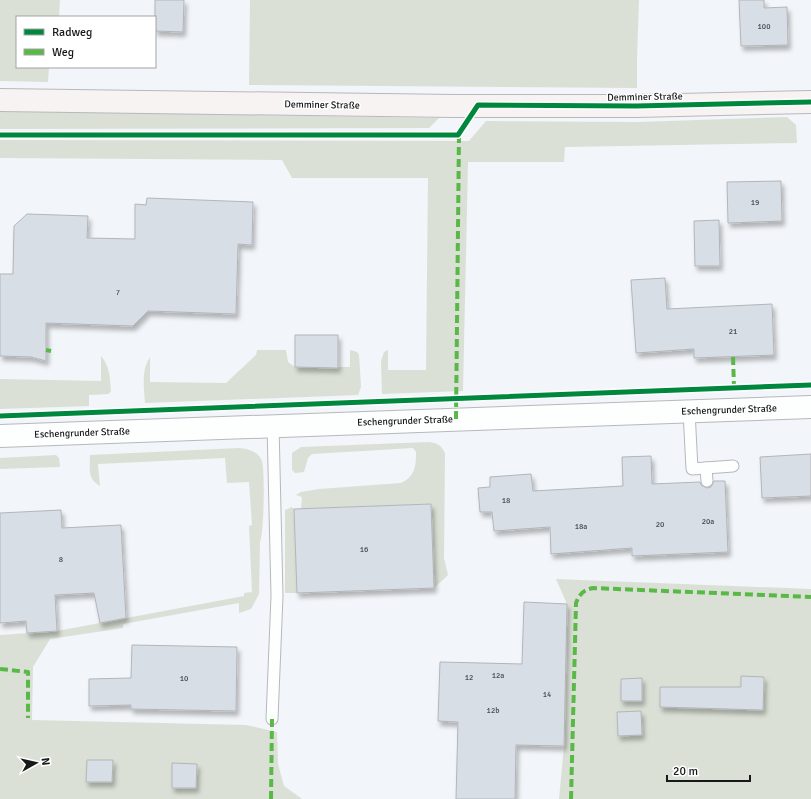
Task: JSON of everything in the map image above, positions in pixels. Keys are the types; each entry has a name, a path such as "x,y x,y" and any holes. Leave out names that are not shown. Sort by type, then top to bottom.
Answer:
{"main road":[{"name":"Demminer Straße","path":"0,100 454,106 636,106 811,102"}],"street":[{"name":"Eschengrunder Straße","path":"0,436 273,425 811,407"}],"lane":[{"path":"689,411 692,468 732,466"},
{"path":"272,719 277,596 273,425"},
{"path":"706,468 706,481"}],"shaded area":[{"path":"0,0 60,0 59,16 16,16 16,68 49,68 48,82 0,81"},
{"path":"250,0 639,0 637,88 249,85"},
{"path":"0,111 439,118 429,128 0,129"},
{"path":"787,117 796,125 797,143 565,147 564,162 468,162 463,391 382,394 381,361 384,352 388,350 388,370 426,370 428,178 292,178 282,160 0,158 0,140 469,141 486,121 639,122"},
{"path":"257,350 286,350 288,362 295,367 350,367 350,350 357,352 359,355 361,387 358,395 145,403 144,373 150,357 150,382 226,383 256,355"},
{"path":"101,356 108,368 111,391 109,394 89,395 89,406 0,409 0,379 101,381"},
{"path":"429,442 438,445 445,453 444,558 448,575 434,588 431,504 301,509 302,497 296,495 301,492 319,489 401,483 406,481 412,474 416,462 416,452 413,448 312,454 308,458 304,472 295,473 292,470 292,453 301,447"},
{"path":"239,448 249,450 258,455 262,461 264,477 264,502 260,542 259,594 251,609 239,613 239,603 123,624 123,628 50,639 33,667 32,720 246,725 277,732 278,764 284,786 302,799 0,799 0,635 57,631 244,596 244,593 252,592 249,526 252,525 249,482 227,483 225,458 98,464 100,486 91,477 90,455"},
{"path":"56,455 59,458 60,467 0,469 0,458"},
{"path":"292,507 294,509 297,593 285,593 285,510"},
{"path":"556,579 811,589 811,799 559,799 564,746 567,604"}],"building":[{"path":"155,0 184,0 183,32 156,31"},
{"path":"739,0 764,0 764,8 787,7 788,45 741,46"},
{"path":"781,181 782,221 728,223 727,182"},
{"path":"147,198 253,202 252,245 238,244 236,314 148,311 133,326 46,323 46,361 31,357 0,356 0,274 13,274 14,226 27,214 88,216 87,238 135,239 135,204 146,205"},
{"path":"719,220 720,266 695,266 694,221"},
{"path":"665,278 667,309 772,304 774,355 694,358 694,349 636,353 631,280"},
{"path":"295,335 338,335 338,368 295,367"},
{"path":"811,454 811,496 762,498 760,457"},
{"path":"651,456 652,484 700,482 701,485 707,488 711,487 714,481 725,481 728,552 632,556 632,548 551,554 550,527 494,531 492,512 480,512 478,488 490,487 490,477 531,474 533,491 623,486 622,457"},
{"path":"431,504 434,588 297,593 294,509"},
{"path":"61,510 62,528 121,525 126,618 100,623 94,593 55,595 57,631 27,633 26,621 0,623 0,513"},
{"path":"524,602 567,604 564,746 516,745 515,799 456,799 458,722 438,721 440,662 522,664"},
{"path":"132,645 237,647 236,711 131,709 131,705 89,706 89,679 131,678"},
{"path":"741,676 764,677 763,710 660,707 660,687 741,687"},
{"path":"642,678 642,701 621,701 621,679"},
{"path":"641,711 642,735 618,736 617,712"},
{"path":"87,760 113,760 112,782 86,782"},
{"path":"172,763 197,764 196,788 172,788"}],"marked path":[{"path":"456,419 459,133"},
{"path":"46,350 51,351"},
{"path":"733,357 734,387"},
{"path":"571,799 576,603 583,592 593,588 811,597"},
{"path":"0,669 28,672 28,718"},
{"path":"271,799 272,719"}],"cycle path":[{"path":"0,135 458,135 478,105 636,106 811,102"},
{"path":"0,416 811,385"}]}
